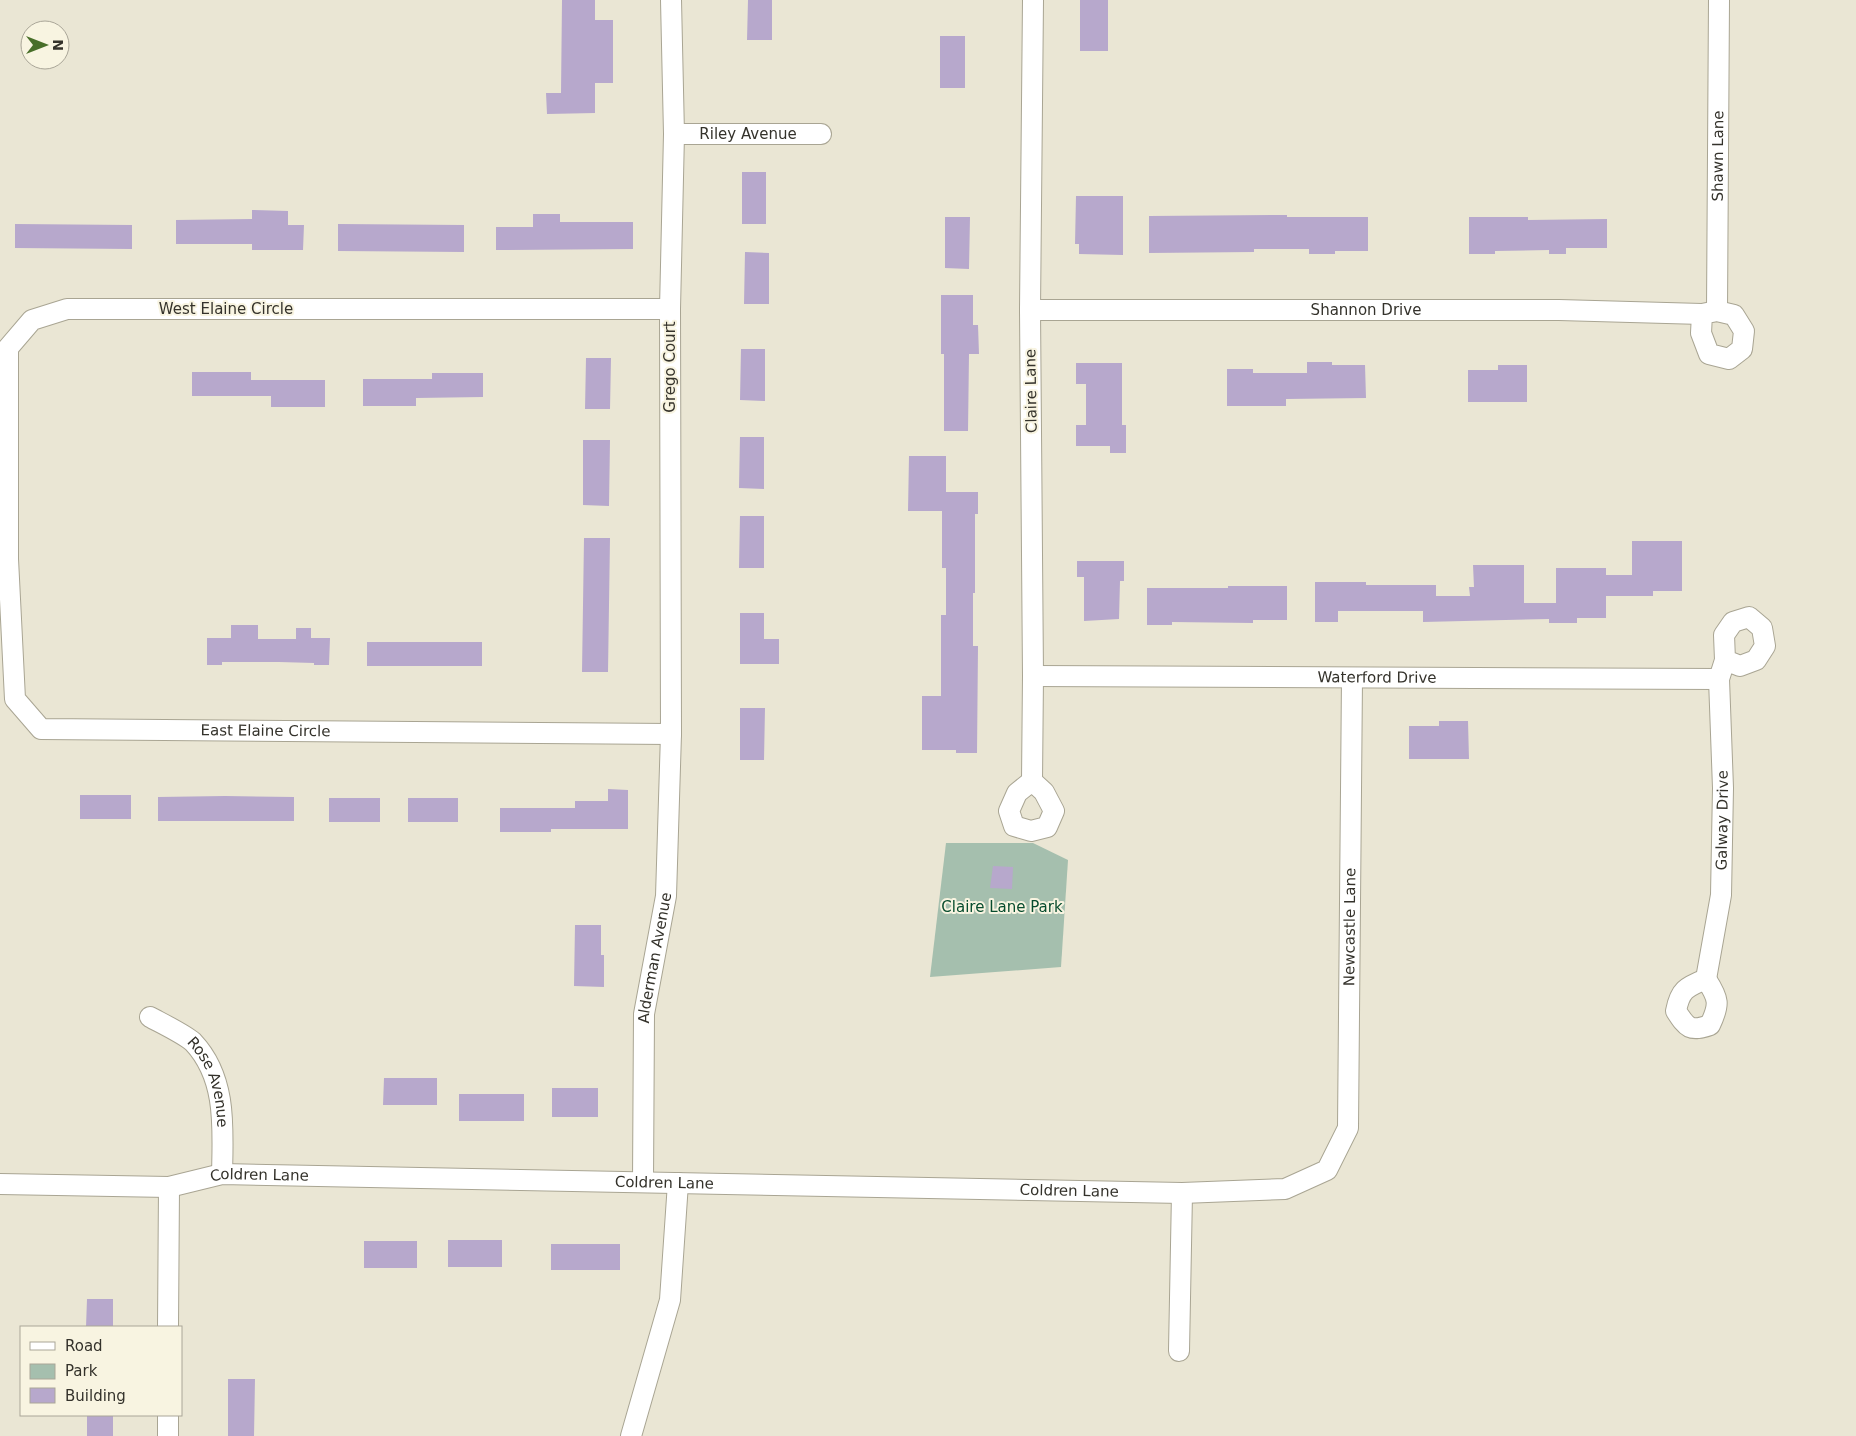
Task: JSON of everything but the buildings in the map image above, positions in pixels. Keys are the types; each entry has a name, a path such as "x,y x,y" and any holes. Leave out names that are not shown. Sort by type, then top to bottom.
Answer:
{"street":[{"name":"Grego Court","path":"671,0 674,134 670,310 671,734"},
{"name":"Claire Lane","path":"1032,781 1030,310 1033,0"},
{"name":"Shawn Lane","path":"1709,313 1719,0"},
{"name":"Riley Avenue","path":"674,134 821,134"},
{"name":"West Elaine Circle","path":"4,559 8,348 32,320 67,309 670,310"},
{"name":"Shannon Drive","path":"1030,310 1559,310 1709,313"},
{"name":"East Elaine Circle","path":"4,559 15,699 41,729 671,734"},
{"name":"Waterford Drive","path":"1033,676 1352,678 1722,669"},
{"name":"Galway Drive","path":"1706,979 1721,895 1723,788 1722,669"},
{"name":"Newcastle Lane","path":"1327,1170 1348,1128 1352,678"},
{"name":"Alderman Avenue","path":"643,1182 644,1014 666,896 671,734"},
{"name":"Rose Avenue","path":"150,1017 192,1041 211,1068 220,1093 223,1120 222,1174"},
{"name":"Coldren Lane","path":"0,1184 169,1188 222,1174 1182,1193 1285,1189 1327,1170"},
{"path":"630,1436 670,1300 678,1183"},
{"path":"168,1326 169,1188"},
{"path":"1179,1350 1182,1193"},
{"path":"168,1416 168,1436"}],"green space":[{"name":"Claire Lane Park","path":"946,843 1033,843 1068,860 1061,967 930,977"}]}
